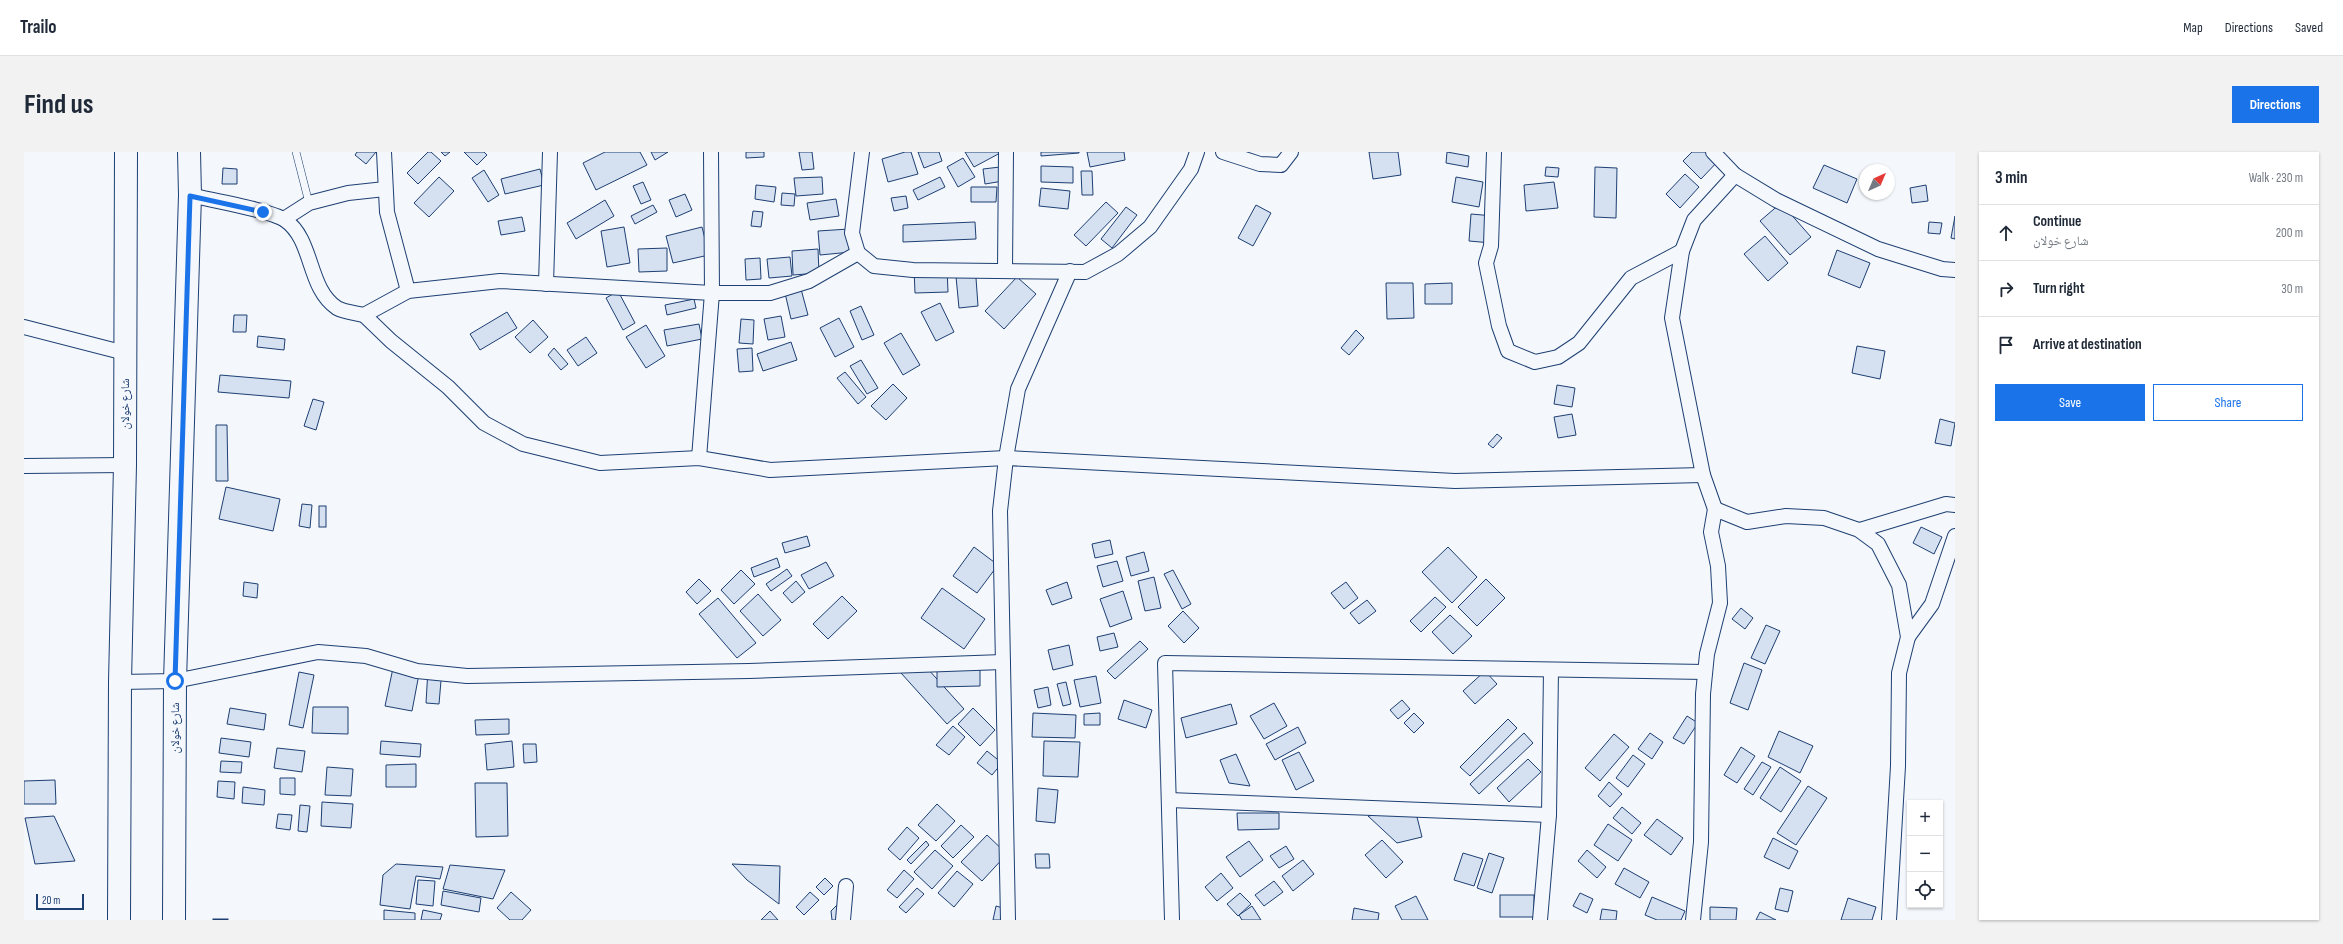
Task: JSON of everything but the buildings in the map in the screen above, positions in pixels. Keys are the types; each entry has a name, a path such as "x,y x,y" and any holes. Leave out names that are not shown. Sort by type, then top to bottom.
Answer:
{"main road":[{"name":"شارع خولان","path":"119,920 120,682 125,465 126,152"},
{"name":"شارع خولان","path":"174,920 175,681 190,196 189,152"}],"street":[{"path":"384,152 387,212 408,291"},
{"path":"546,284 550,152"},
{"path":"699,458 712,292 711,152"},
{"path":"862,152 852,233 858,253 874,266 913,270 1085,272 1118,254 1150,227 1191,169 1197,152"},
{"path":"1005,270 1006,152"},
{"path":"1223,152 1260,164 1281,165 1291,152"},
{"path":"1494,152 1491,246 1486,262 1499,326 1508,351 1536,362 1558,357 1579,343 1631,278 1682,251"},
{"path":"1713,152 1735,176 1776,200 1878,250 1942,269 1955,270"},
{"path":"1693,920 1701,842 1705,672 1707,654 1720,603 1718,566 1711,532 1715,509 1703,475 1672,318 1682,251 1694,220 1735,176"},
{"path":"284,219 309,203 348,193 385,189"},
{"path":"190,196 263,212 284,219 300,235 324,294 338,308 364,315 391,341 448,387 484,423 523,444 600,463 699,458 770,470 1006,458 1455,481 1703,475"},
{"path":"364,315 408,291 500,281 712,292 770,293 809,281 858,253"},
{"path":"1008,920 1000,511 1006,458 1018,389 1070,271"},
{"path":"24,327 125,353"},
{"path":"24,466 125,465"},
{"path":"1860,530 1946,504 1955,505"},
{"path":"1715,509 1747,522 1786,516 1824,518 1860,530 1878,544 1899,585 1908,637 1899,673 1898,766 1889,920"},
{"path":"1908,637 1932,604 1955,536"},
{"path":"120,682 175,681 318,652 366,656 417,671 467,676 749,671 1003,662"},
{"path":"1172,920 1165,663 1705,672"},
{"path":"1540,920 1549,815 1551,670"},
{"path":"1169,800 1549,815"},
{"path":"843,920 846,886"}],"lane":[{"path":"296,152 309,203"}],"route":[{"path":"175,681 190,196 263,212"}]}
